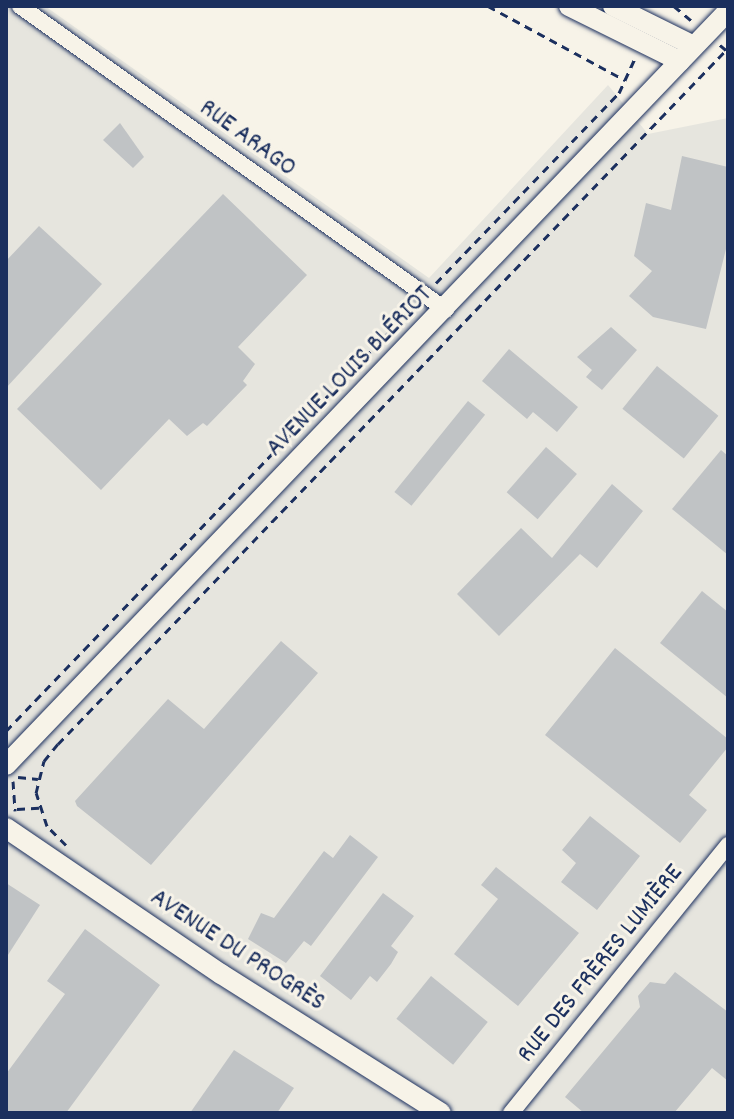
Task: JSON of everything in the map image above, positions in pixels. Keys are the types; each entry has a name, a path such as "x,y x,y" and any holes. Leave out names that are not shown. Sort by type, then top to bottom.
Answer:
{"street":[{"name":"RUE ARAGO","path":"20,6 446,310"},
{"path":"569,6 694,47"},
{"path":"613,6 694,47"},
{"name":"AVENUE LOUIS BLÉRIOT","path":"10,771 728,11"},
{"name":"AVENUE DU PROGRÈS","path":"9,822 221,974 439,1112"},
{"name":"RUE DES FRÈRES LUMIÈRE","path":"511,1113 728,845"}],"path":[{"path":"6,731 619,93 625,80 488,6"},
{"path":"74,851 47,826 39,808 38,779 58,744 726,50 694,47 674,6"},
{"path":"10,771 11,795 17,809"},
{"path":"17,809 39,808"},
{"path":"9,822 17,809"}],"shaded area":[{"path":"6,6 45,6 429,278 608,85 648,134 728,118 728,1113 6,1113"}],"building":[{"path":"120,123 144,157 133,168 103,140"},
{"path":"682,156 728,167 728,241 706,329 653,317 629,296 652,271 634,256 646,203 671,210"},
{"path":"223,194 307,275 238,347 255,364 243,381 247,385 207,426 203,423 187,436 169,419 101,490 17,409"},
{"path":"39,226 102,284 6,388 6,261"},
{"path":"611,327 637,350 602,390 586,377 592,370 577,357"},
{"path":"509,349 578,407 557,432 533,412 527,419 482,381"},
{"path":"657,366 718,416 684,458 622,409"},
{"path":"468,401 485,415 411,506 394,492"},
{"path":"546,447 577,474 538,519 507,492"},
{"path":"721,450 728,456 728,555 672,509"},
{"path":"612,484 643,511 597,568 580,554 499,636 457,594 521,528 552,558"},
{"path":"702,591 728,612 728,698 660,643"},
{"path":"281,641 318,673 151,865 77,806 75,801 168,699 204,729"},
{"path":"615,648 728,739 728,747 689,795 707,810 680,843 545,735"},
{"path":"590,816 640,856 597,910 561,882 576,863 562,850"},
{"path":"350,835 378,857 311,946 304,941 286,963 248,939 261,913 274,918 324,851 333,858"},
{"path":"496,867 579,933 518,1006 454,954 498,899 481,885"},
{"path":"6,883 40,905 6,958"},
{"path":"383,893 414,916 391,946 398,952 391,964 377,982 370,976 351,1000 320,976"},
{"path":"85,929 160,985 66,1113 6,1113 6,1074 65,994 47,981"},
{"path":"675,972 728,1012 728,1081 712,1068 674,1113 584,1113 565,1097 640,1007 638,996 650,982 665,984"},
{"path":"431,976 488,1022 453,1065 396,1019"},
{"path":"234,1050 294,1088 277,1113 190,1113"}]}
